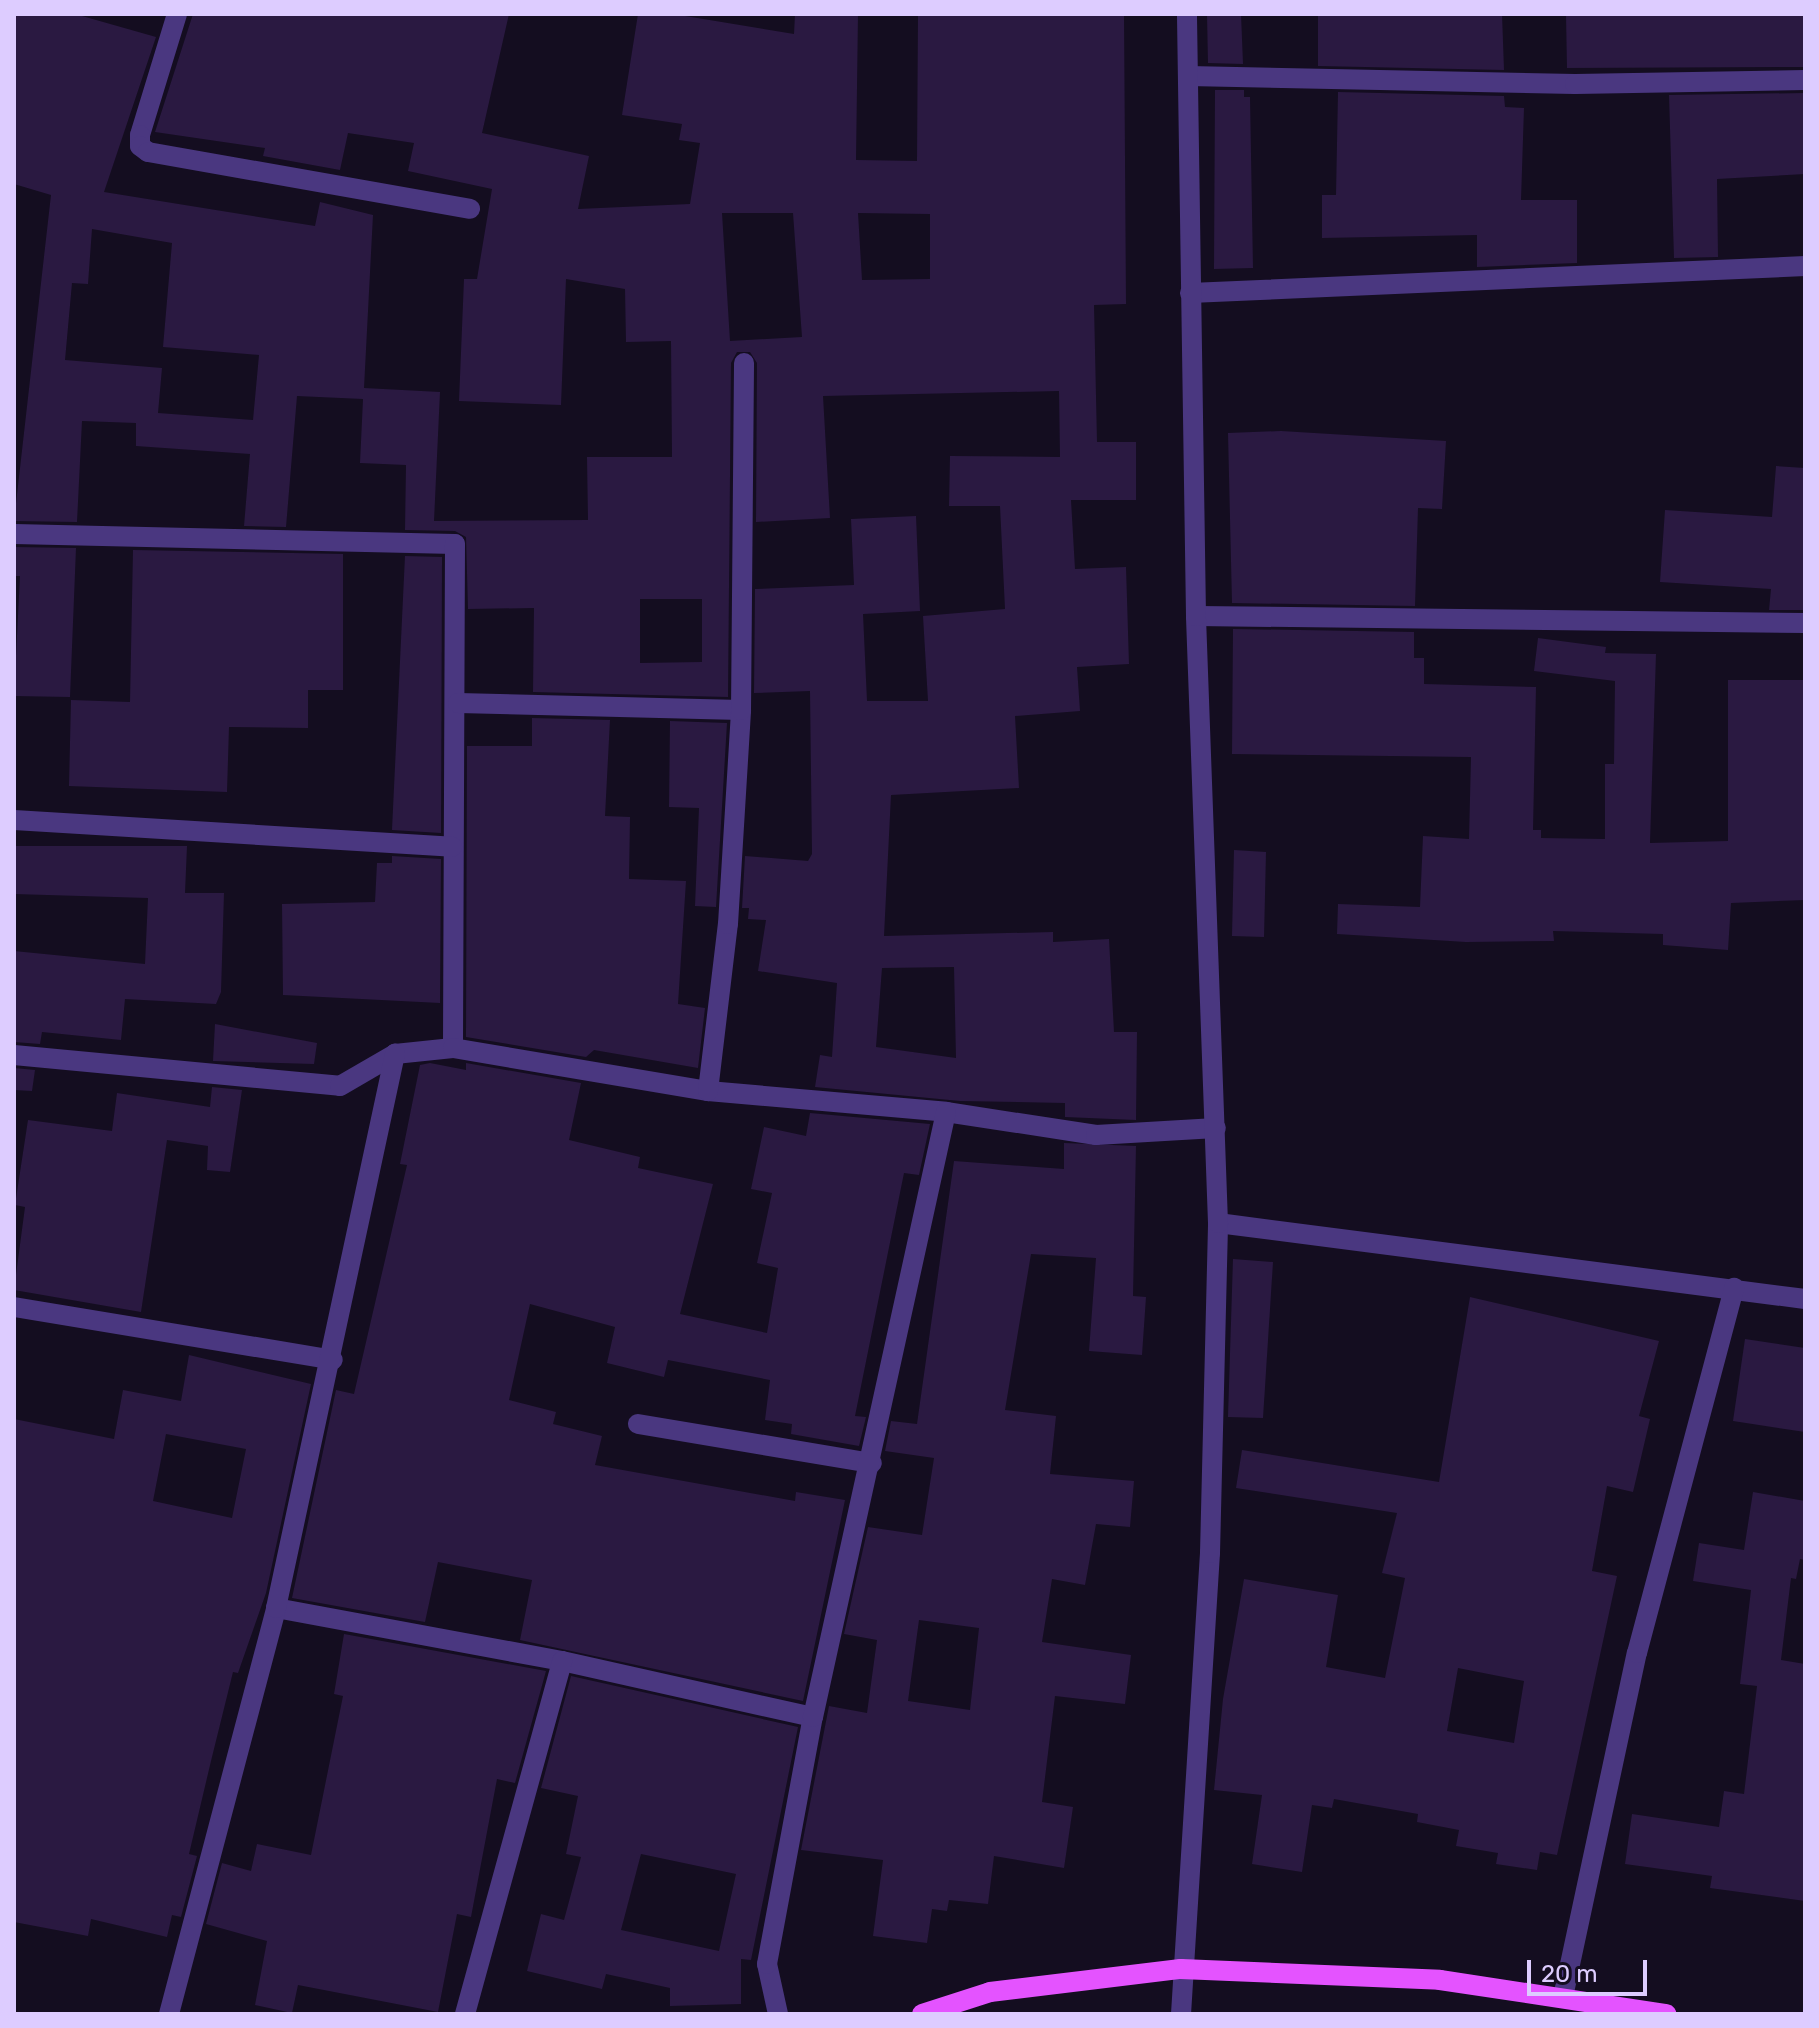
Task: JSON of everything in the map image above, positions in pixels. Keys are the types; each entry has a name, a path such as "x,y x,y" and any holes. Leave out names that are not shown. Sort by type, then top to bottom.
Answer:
{"main road":[{"path":"922,2014 990,1992 1181,1969 1440,1980 1666,2014"}],"street":[{"path":"177,14 140,135 140,146 148,152 470,209"},
{"path":"1181,2014 1181,1969 1210,1553 1218,1223 1196,616 1187,14"},
{"path":"1188,76 1575,84 1805,80"},
{"path":"1190,293 1805,266"},
{"path":"708,1091 728,924 741,710 744,363"},
{"path":"14,534 455,544 458,703 452,847 453,1048"},
{"path":"1196,616 1805,623"},
{"path":"458,703 741,710"},
{"path":"14,820 452,847"},
{"path":"14,1055 340,1086 395,1054 453,1048 708,1091 946,1112 1096,1135 1216,1128"},
{"path":"169,2014 276,1608 333,1360 395,1054"},
{"path":"778,2014 767,1964 813,1717 872,1463 946,1112"},
{"path":"1218,1223 1805,1299"},
{"path":"1563,1997 1637,1653 1734,1288"},
{"path":"14,1307 333,1360"},
{"path":"638,1424 872,1463"},
{"path":"276,1608 562,1661 813,1717"},
{"path":"465,2014 562,1661"}],"building":[{"path":"14,14 75,14 156,37 104,192 315,226 320,202 373,215 364,388 440,392 434,521 588,520 587,457 672,457 671,341 626,342 625,289 566,279 561,405 459,401 464,279 477,279 492,189 408,171 414,143 348,133 340,170 263,156 265,148 155,132 193,14 509,14 482,133 589,156 578,209 690,204 700,143 679,140 682,124 622,115 638,14 673,14 794,34 795,14 858,14 856,160 917,161 918,14 1124,14 1126,304 1094,305 1097,442 1136,442 1136,500 1071,500 1075,569 1126,567 1129,664 1077,667 1080,711 1015,716 1019,788 891,795 884,936 1053,932 1053,942 1109,939 1114,1032 1137,1032 1136,1120 1065,1117 1065,1103 960,1101 815,1087 820,1055 832,1057 837,983 758,971 766,920 748,919 749,908 742,908 745,856 808,861 812,854 810,691 754,693 755,589 854,585 851,519 916,516 920,611 863,614 867,701 928,701 923,616 1005,609 1000,506 949,506 950,456 1060,457 1059,391 823,396 830,518 756,522 757,363 750,352 737,352 731,363 728,697 533,692 534,608 468,609 466,537 455,531 405,530 406,465 360,463 363,399 297,396 286,527 244,526 250,454 136,446 136,423 82,421 77,522 14,521 51,195 14,184","holes":["722,213 793,213 802,337 730,341","858,213 930,214 930,279 862,280","92,229 172,243 163,347 259,355 253,420 158,413 162,368 65,360 72,283 88,284","640,599 702,599 702,662 640,663","954,967 956,1058 876,1047 882,968"]},
{"path":"1207,14 1241,14 1243,64 1208,63"},
{"path":"1318,14 1502,14 1504,70 1318,66"},
{"path":"1566,14 1805,14 1805,67 1567,68"},
{"path":"1215,90 1244,90 1244,97 1250,97 1253,268 1214,269"},
{"path":"1338,92 1504,96 1505,107 1524,108 1521,200 1577,200 1577,263 1477,267 1477,235 1322,238 1322,195 1336,195"},
{"path":"1805,93 1805,174 1717,179 1718,257 1674,258 1669,95"},
{"path":"1281,431 1446,441 1442,509 1418,508 1415,606 1232,603 1228,433"},
{"path":"1776,466 1805,468 1805,610 1769,610 1771,589 1660,582 1665,510 1772,517"},
{"path":"14,547 76,548 70,697 14,696 20,576 14,576"},
{"path":"133,550 343,554 343,690 308,690 308,728 229,727 227,792 69,786 71,700 130,702"},
{"path":"405,556 442,557 441,833 392,830"},
{"path":"1233,629 1414,632 1414,658 1424,658 1424,684 1536,687 1533,830 1541,830 1541,838 1605,839 1605,764 1614,764 1615,681 1534,671 1538,638 1606,647 1605,653 1656,654 1650,843 1728,841 1728,680 1805,680 1805,900 1731,903 1728,950 1663,945 1663,934 1553,931 1554,941 1466,942 1337,934 1338,904 1420,907 1423,836 1469,839 1471,757 1232,754"},
{"path":"532,718 610,720 605,816 630,817 629,879 686,881 678,1004 705,1008 698,1068 594,1050 586,1057 466,1037 467,746 532,746"},
{"path":"670,721 727,723 716,907 695,906 699,808 669,807"},
{"path":"14,846 187,846 185,893 224,893 221,992 216,1004 125,999 121,1040 42,1032 40,1044 14,1042 14,951 145,964 148,898 14,894"},
{"path":"1234,850 1266,852 1264,937 1232,936"},
{"path":"392,856 441,859 440,1003 283,995 282,904 375,902 377,863 392,863"},
{"path":"215,1024 317,1043 314,1064 213,1061"},
{"path":"430,1063 466,1070 466,1063 581,1083 569,1140 640,1157 638,1168 713,1184 680,1314 767,1333 778,1268 757,1263 772,1193 751,1189 764,1127 806,1136 810,1113 930,1124 919,1175 904,1173 855,1416 866,1417 859,1446 791,1434 792,1424 765,1420 770,1380 668,1360 664,1377 607,1363 615,1327 530,1304 509,1400 556,1412 553,1424 602,1436 595,1465 795,1501 796,1492 845,1500 803,1701 520,1640 532,1580 438,1562 425,1622 292,1598 336,1390 354,1394 407,1165 400,1164 420,1065"},
{"path":"14,1068 35,1070 32,1091 14,1090"},
{"path":"212,1087 242,1090 230,1172 207,1170 208,1146 167,1140 141,1312 14,1290 25,1207 15,1205 28,1120 112,1131 117,1093 210,1107"},
{"path":"1064,1143 1136,1146 1133,1296 1146,1297 1142,1355 1089,1351 1096,1258 1031,1254 1005,1410 1056,1416 1050,1474 1134,1481 1130,1527 1096,1524 1085,1585 1052,1579 1042,1642 1131,1655 1125,1704 1055,1696 1042,1802 1073,1807 1064,1868 994,1856 988,1904 949,1900 947,1911 932,1909 927,1943 873,1936 883,1860 801,1850 829,1706 867,1713 877,1640 844,1634 868,1527 922,1535 934,1458 885,1451 891,1421 917,1424 954,1161 1064,1169","holes":["919,1620 979,1628 970,1710 908,1701"]},
{"path":"1233,1259 1273,1262 1263,1418 1228,1417"},
{"path":"1470,1297 1659,1341 1639,1416 1650,1419 1633,1492 1607,1486 1592,1571 1617,1576 1557,1855 1540,1852 1537,1870 1496,1864 1498,1853 1456,1846 1459,1830 1417,1822 1418,1814 1334,1799 1332,1808 1312,1805 1302,1872 1252,1864 1262,1795 1214,1790 1223,1699 1244,1579 1338,1595 1326,1667 1385,1678 1405,1578 1382,1573 1397,1513 1236,1488 1242,1450 1439,1482","holes":["1458,1668 1524,1681 1514,1743 1447,1731"]},
{"path":"1745,1339 1805,1348 1805,1432 1733,1421"},
{"path":"189,1355 311,1384 266,1593 238,1673 233,1672 211,1761 189,1854 197,1856 181,1917 172,1915 167,1937 91,1919 88,1936 14,1922 14,1419 114,1439 123,1390 181,1401","holes":["166,1434 246,1449 232,1518 153,1501"]},
{"path":"1753,1492 1805,1501 1805,1560 1800,1559 1796,1579 1791,1578 1781,1660 1805,1664 1805,1901 1710,1888 1712,1876 1625,1864 1632,1814 1719,1827 1724,1791 1744,1794 1757,1686 1740,1684 1751,1590 1693,1581 1699,1543 1744,1550"},
{"path":"344,1634 546,1671 515,1783 497,1779 471,1917 457,1914 438,2012 298,1985 292,2013 255,2005 267,1941 206,1924 222,1863 251,1871 257,1844 311,1855 343,1696 334,1694"},
{"path":"571,1676 798,1727 751,1960 741,1959 741,2004 670,2006 670,1988 606,1974 602,1989 527,1971 541,1914 564,1920 581,1857 566,1854 578,1796 541,1788","holes":["641,1854 736,1874 719,1951 621,1930"]}]}
